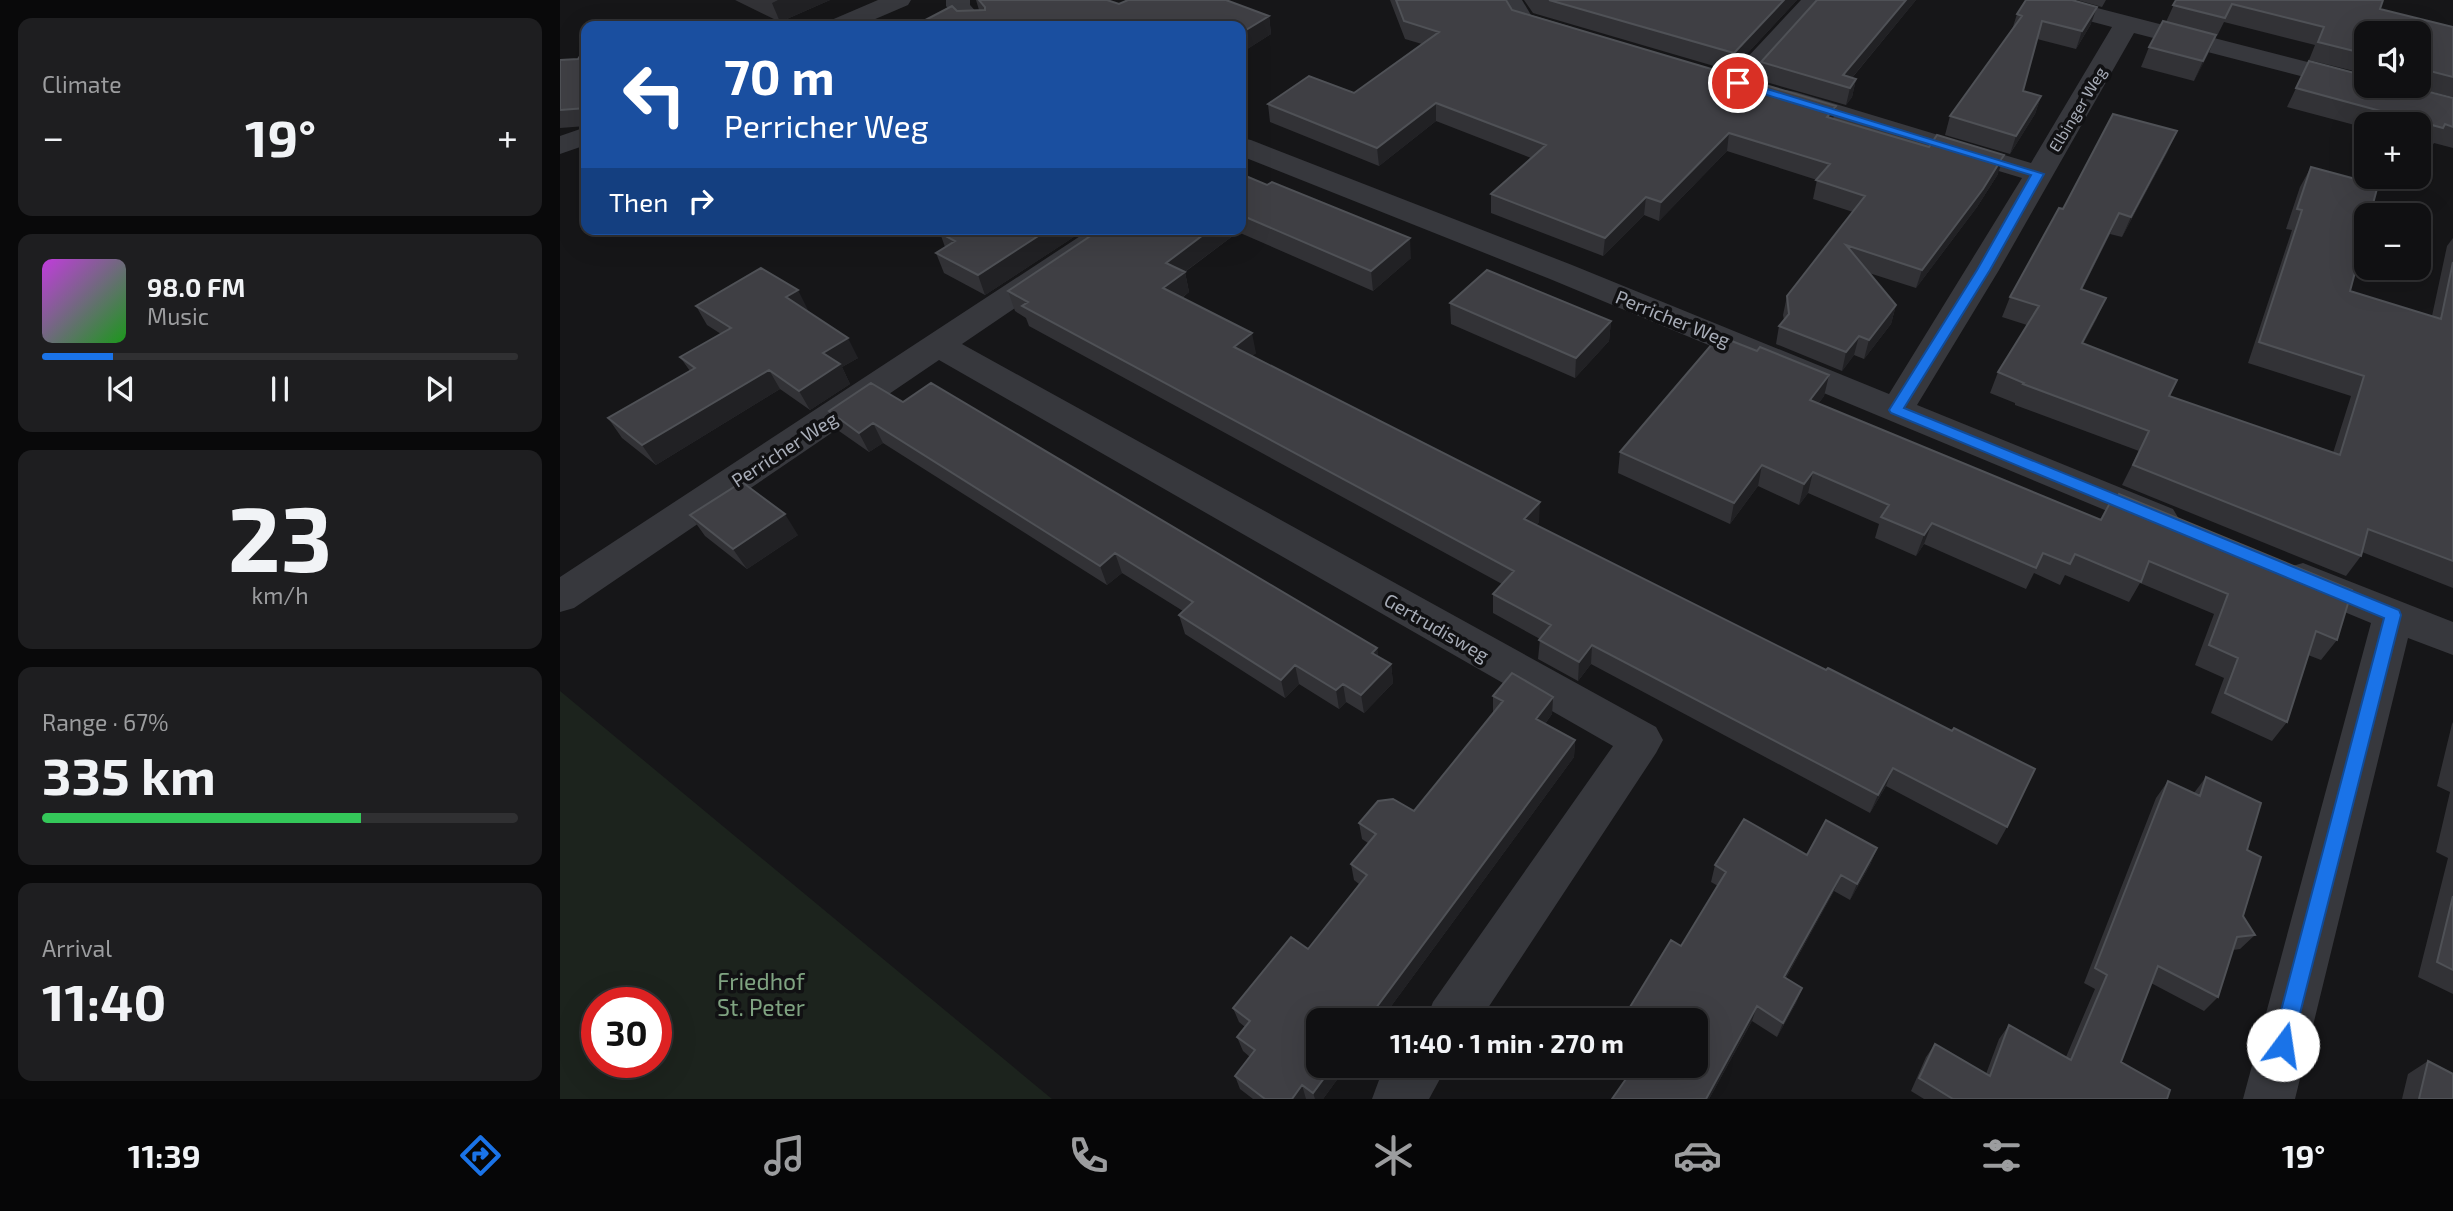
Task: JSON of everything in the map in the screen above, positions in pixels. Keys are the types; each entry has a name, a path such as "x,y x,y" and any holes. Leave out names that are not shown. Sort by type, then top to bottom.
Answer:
{"street":[{"path":"850,21 899,0"},
{"path":"958,0 958,6 972,21"},
{"path":"1510,0 1522,20 1586,39"},
{"path":"1814,0 1725,79 2038,174"},
{"path":"2037,0 2354,82"},
{"name":"Elbinger Weg","path":"1896,410 1983,270 2127,23"},
{"path":"560,146 581,137"},
{"name":"Perricher Weg","path":"1246,148 1561,272 2189,531"},
{"name":"Perricher Weg","path":"560,597 1103,235"},
{"name":"Gertrudisweg","path":"940,346 1641,740 1459,1008"},
{"path":"2278,568 2453,639"},
{"path":"2269,1099 2393,615"},
{"path":"1398,1099 1413,1078"}],"green space":[{"name":"Friedhof St. Peter","path":"560,691 1052,1099 560,1099"}],"building":[{"path":"979,0 1107,0 1119,4 1128,0 1226,0 1269,16 1246,30 1246,21 924,21 952,6 957,11 985,10"},
{"path":"1396,0 1506,0 1512,10 1836,106 1827,117 1929,147 1937,135 2004,155 1983,189 1922,270 1846,245 1896,305 1869,340 1859,336 1846,352 1779,326 1789,314 1787,296 1865,196 1816,180 1830,164 1729,133 1661,202 1646,197 1605,238 1491,194 1546,145 1436,103 1377,148 1268,104 1309,76 1354,93 1439,32 1404,21"},
{"path":"1549,0 1784,0 1734,53"},
{"path":"1817,0 1906,0 1843,75 1856,79 1850,88 1761,62"},
{"path":"2026,0 2072,0 2097,7 2082,31 2042,21 2023,91 2041,96 2016,136 1950,116 2022,16 2017,14"},
{"path":"2176,0 2383,0 2380,9 2429,21 2354,21 2354,51 2318,42 2324,27 2232,4 2225,18 2173,5"},
{"path":"2163,21 2216,35 2203,61 2149,47"},
{"path":"2431,22 2453,27 2453,77 2431,71"},
{"path":"581,55 581,108 560,110 560,60 578,59"},
{"path":"2309,61 2354,73 2354,98 2431,98 2431,92 2453,98 2453,127 2445,124 2443,128 2431,125 2431,112 2384,112 2296,88"},
{"path":"2113,114 2177,131 2131,217 2119,213 2081,289 2106,298 2082,343 2177,380 2169,396 2340,455 2364,376 2259,342 2302,210 2297,209 2311,167 2354,179 2354,189 2377,189 2373,203 2354,203 2354,276 2350,291 2441,319 2453,262 2453,561 2368,529 2361,556 2133,465 2149,431 1998,372 2039,306 2010,297 2059,208 2063,209"},
{"path":"1246,176 1267,185 1272,182 1410,238 1371,271 1246,217"},
{"path":"944,235 1040,235 978,275 936,253 955,241"},
{"path":"1092,235 1203,235 1166,263 1185,272 1163,288 1252,333 1234,347 1540,502 1524,519 1826,670 1828,668 1952,731 1954,728 2035,769 2007,827 1893,768 1878,795 1592,645 1579,662 1539,640 1551,625 1493,594 1514,571 1022,306 1028,302 1008,291"},
{"path":"761,268 798,290 786,297 848,338 823,353 840,364 799,391 769,370 642,445 608,418 695,368 680,357 731,328 696,306"},
{"path":"1487,270 1611,321 1576,358 1450,303"},
{"path":"1719,336 1757,351 1760,347 1829,375 1810,400 2101,520 2113,497 2117,499 2119,494 2352,590 2337,640 2316,631 2287,722 2225,693 2238,658 2209,645 2228,594 2149,561 2141,582 2075,554 2070,564 2043,553 2036,568 1932,523 1924,535 1881,517 1889,505 1813,472 1804,484 1762,465 1734,503 1620,452"},
{"path":"871,383 903,402 931,383 1377,648 1372,653 1391,664 1361,695 1343,684 1336,690 1295,665 1281,680 1179,615 1193,602 1115,553 1100,566 873,423 859,433 829,411"},
{"path":"742,482 785,514 733,549 690,515"},
{"path":"1512,673 1553,697 1536,719 1575,740 1376,1008 1306,1008 1306,1078 1324,1078 1313,1093 1302,1085 1292,1099 1265,1099 1235,1076 1255,1050 1237,1037 1250,1021 1233,1008 1291,937 1308,949 1367,875 1351,864 1376,834 1359,823 1378,801 1393,799 1414,811 1503,701 1493,696"},
{"path":"2206,777 2261,803 2247,850 2261,857 2243,916 2255,935 2237,937 2218,997 2158,966 2121,1062 2170,1090 2167,1099 1953,1099 1919,1078 1935,1044 1990,1076 2009,1025 2071,1060 2107,975 2095,968 2168,781 2200,796"},
{"path":"1744,819 1807,855 1826,820 1877,848 1857,884 1841,875 1784,977 1802,988 1783,1023 1757,1006 1706,1099 1612,1099 1627,1078 1708,1078 1708,1008 1629,1008 1671,940 1681,946 1726,872 1715,865"},
{"path":"2453,896 2453,970 2437,962"},
{"path":"2428,1061 2453,1074 2453,1099 2419,1099"}],"route":[{"path":"1738,83 2038,174 1983,270 1896,410 2393,615 2283,1045"}]}
